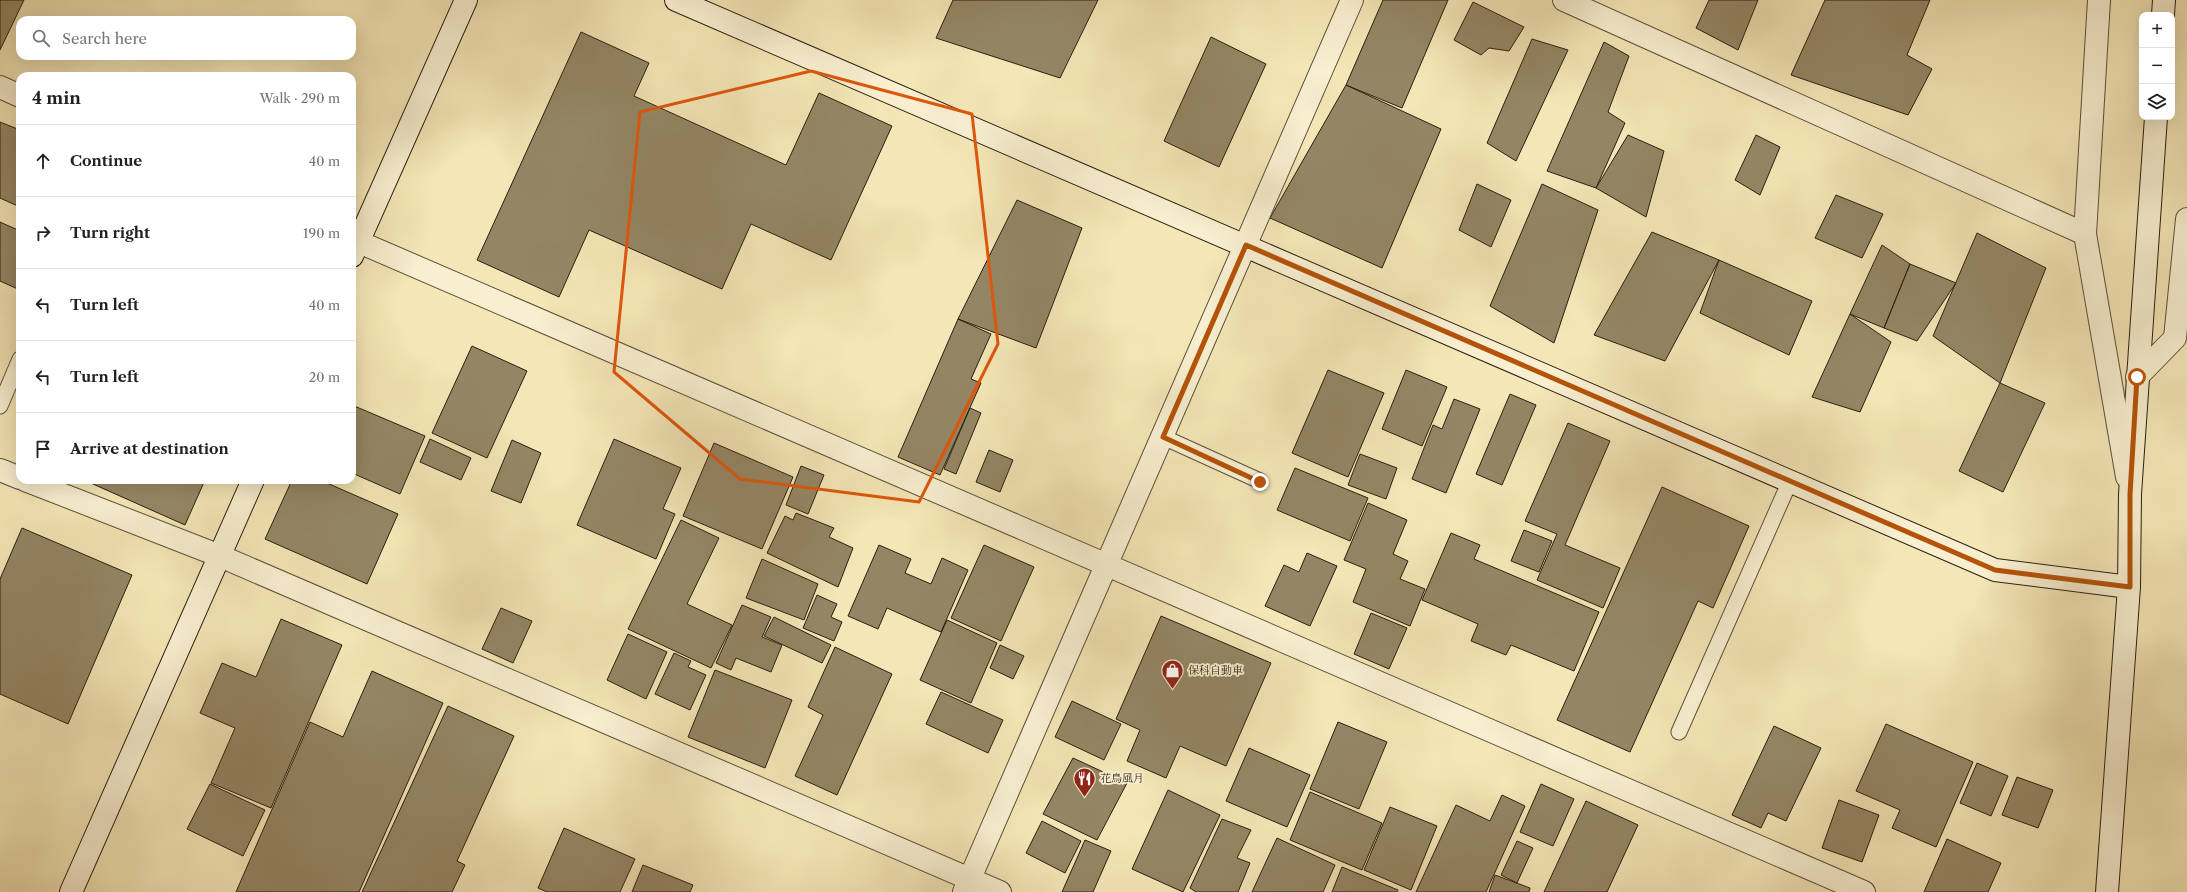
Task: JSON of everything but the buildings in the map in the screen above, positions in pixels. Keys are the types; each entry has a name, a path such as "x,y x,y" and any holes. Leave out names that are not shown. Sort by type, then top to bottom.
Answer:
{"street":[{"path":"356,242 466,0"},
{"path":"676,0 1246,245 1995,570 2130,587"},
{"path":"967,885 1352,0"},
{"path":"1564,0 2085,234"},
{"path":"2098,0 2085,234 2130,494"},
{"path":"2163,12 2164,0"},
{"path":"0,87 16,94"},
{"path":"2108,892 2130,587 2130,494 2156,120"},
{"path":"2137,377 2175,338 2187,219"},
{"path":"356,247 1107,565 1864,892"},
{"path":"0,470 16,476"},
{"path":"35,484 220,556 967,885 1000,892"},
{"path":"71,892 251,484"}],"lane":[{"path":"0,406 16,368"},
{"path":"1163,437 1260,482"},
{"path":"1679,732 1790,481"}],"highlighted area":[{"path":"811,71 972,114 998,344 919,502 740,479 614,372 640,112"}],"place":[{"name":"保科自動車","path":"1173,690"},
{"name":"花鳥風月","path":"1085,798"}],"route":[{"path":"1260,482 1163,437 1246,245 1995,570 2130,587 2130,494 2137,377"}]}
